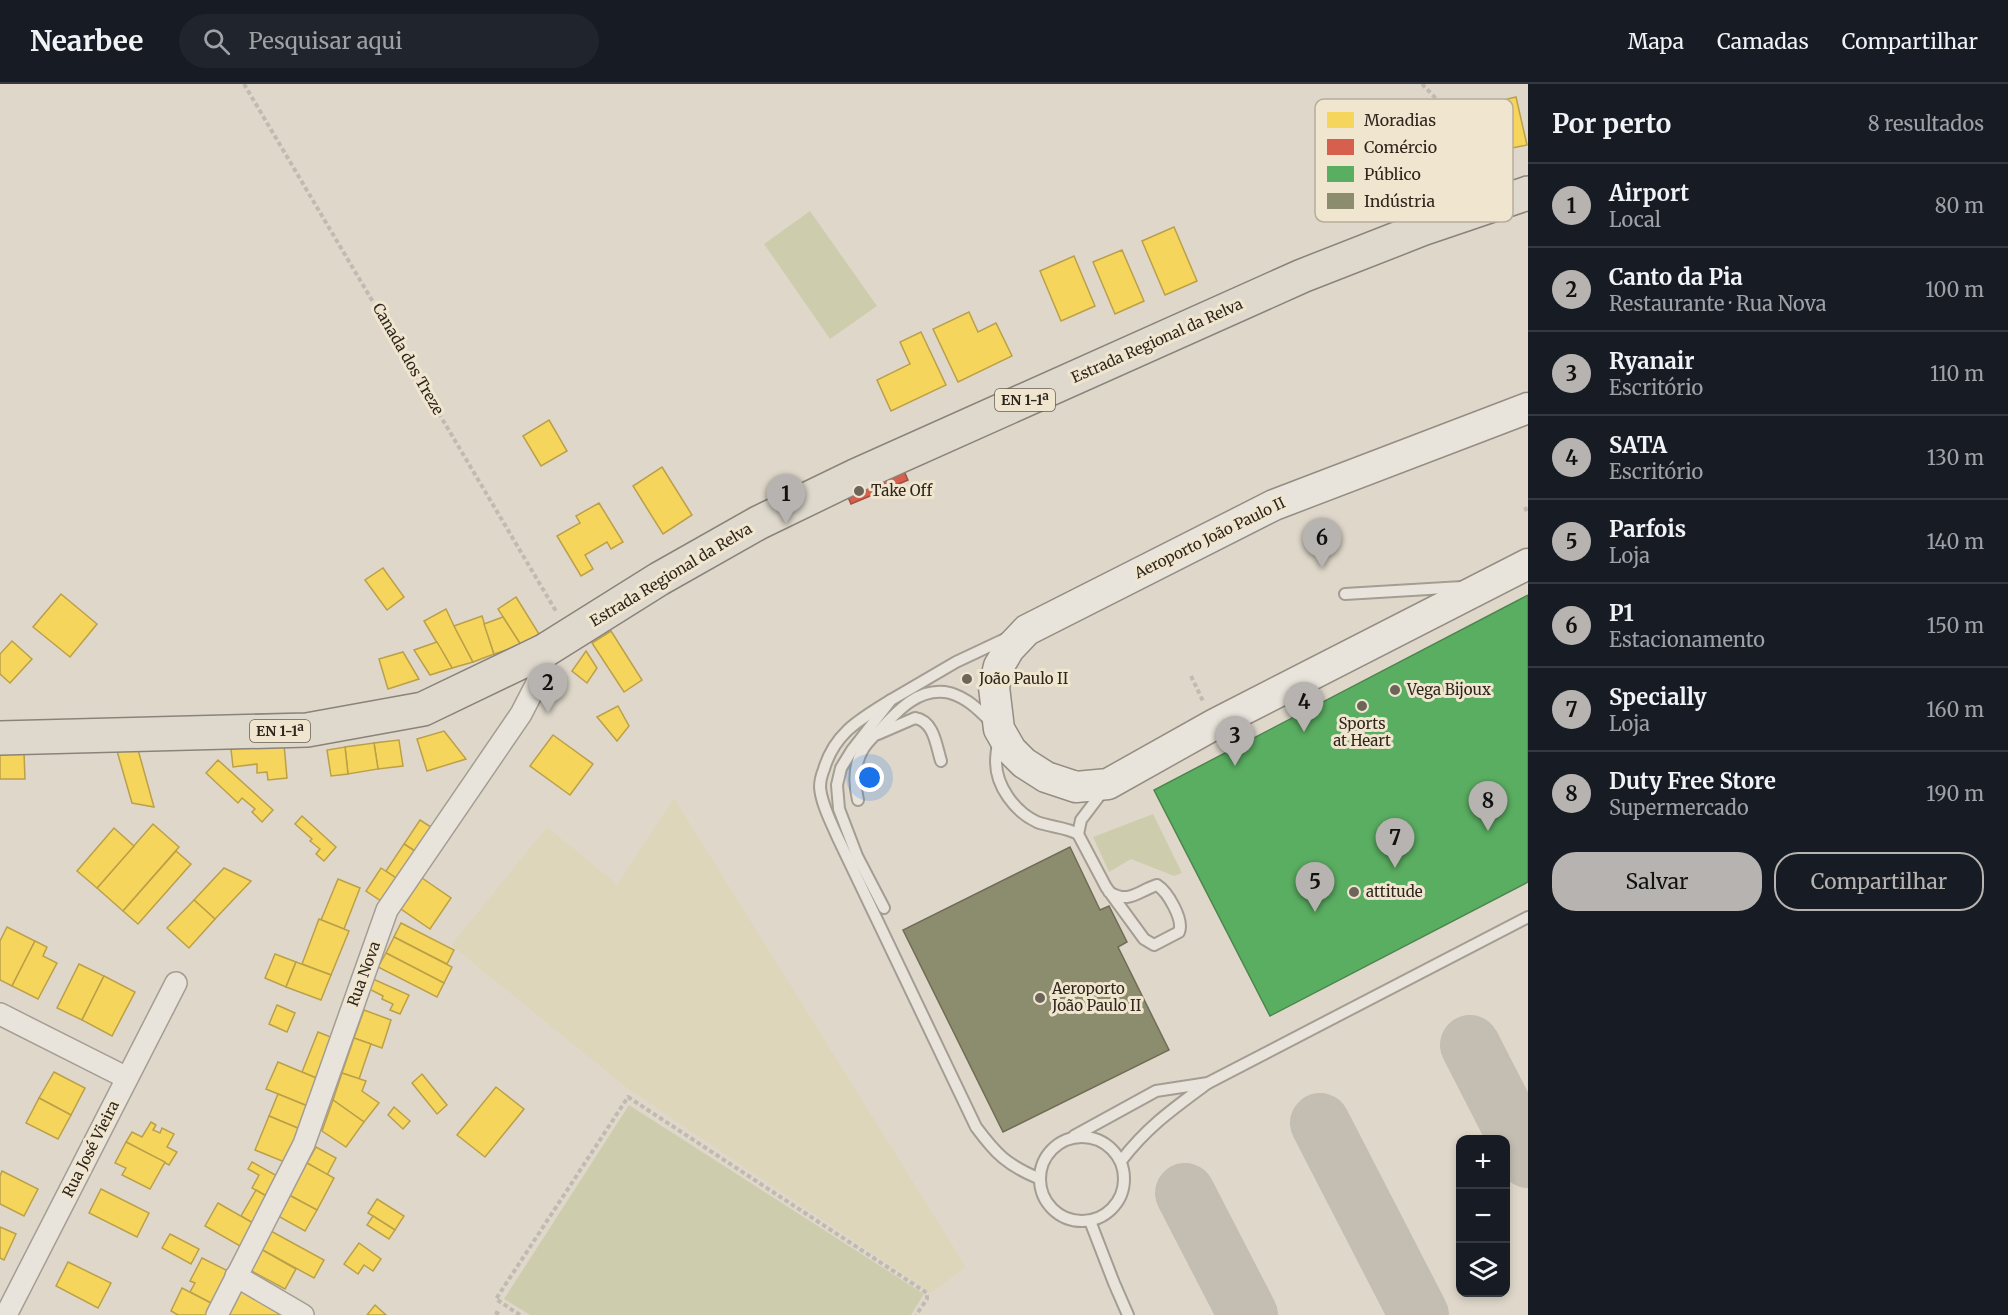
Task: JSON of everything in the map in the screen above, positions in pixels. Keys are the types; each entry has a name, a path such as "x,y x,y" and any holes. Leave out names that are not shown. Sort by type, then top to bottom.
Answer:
{"main road":[{"name":"Estrada Regional da Relva","path":"1513,198 1528,193"},
{"name":"Estrada Regional da Relva","path":"557,644 659,579 748,529 855,476 1302,276 1443,222"},
{"name":"Aeroporto João Paulo II","path":"1528,408 1274,505 1027,630 1009,649 999,666 994,687 999,729 1011,750 1046,777 1076,787 1108,784 1215,724 1528,564"},
{"name":"EN 1-1ª","path":"0,738 307,730 423,709 557,644"}],"street":[{"name":"Rua Nova","path":"217,1315 304,1144 387,910 521,714 557,644"},
{"name":"Rua José Vieira","path":"6,1315 176,983"},
{"path":"0,1014 127,1078"},
{"path":"236,1276 303,1315"}],"lane":[{"path":"1345,594 1488,585"},
{"path":"1027,630 988,645 860,719 843,733 833,747 826,762 820,789 837,836 976,1127 1005,1160 1016,1169 1038,1178"},
{"path":"858,800 854,778 857,765 862,751 875,735 906,703 922,695 935,692 949,693 970,702 999,729 997,772 1008,797 1025,815 1037,822 1078,834"},
{"path":"884,908 844,825 838,809 837,785 842,768 852,750 891,699"},
{"path":"875,735 915,718 921,719 931,728 941,761"},
{"path":"1108,784 1081,820 1078,834 1109,892 1149,943 1154,945 1179,932 1181,928 1179,918 1162,888 1157,885 1125,898 1109,892"},
{"path":"1121,1161 1138,1138 1160,1118 1208,1083 1528,917"},
{"path":"1073,1137 1092,1137 1109,1146 1121,1161 1125,1180 1120,1198 1108,1213 1090,1221 1071,1221 1054,1212 1042,1197 1038,1178 1043,1160 1049,1152 1055,1145 1156,1092 1208,1083"},
{"path":"1090,1221 1128,1315"}],"path":[{"name":"Canada dos Treze","path":"244,84 557,644"},
{"path":"1422,84 1437,99"},
{"path":"1513,178 1528,193"},
{"path":"1525,507 1528,514"},
{"path":"520,1315 496,1299 628,1096 927,1293 927,1299 916,1315"},
{"path":"495,1311 501,1315"}],"shaded area":[{"path":"674,798 966,1267 931,1293 627,1088 451,945 547,827 617,884"}],"green space":[{"path":"810,211 877,306 830,339 764,244"},
{"path":"1153,814 1182,873 1174,876 1131,859 1109,872 1093,837"},
{"path":"629,1105 924,1294 911,1315 530,1315 504,1299"}],"building: Moradias":[{"path":"1516,97 1527,145 1513,148 1513,99 1508,99"},
{"path":"1174,227 1197,281 1165,295 1142,241"},
{"path":"1122,250 1144,301 1115,314 1093,262"},
{"path":"1074,256 1095,306 1061,321 1040,271"},
{"path":"969,312 978,332 996,323 1012,356 958,382 933,329"},
{"path":"921,332 946,385 891,411 877,380 910,364 900,342"},
{"path":"549,420 567,451 541,466 523,436"},
{"path":"662,467 692,515 663,534 633,486"},
{"path":"599,503 623,542 611,549 607,542 585,555 593,569 581,576 557,536 580,523 576,516"},
{"path":"383,568 404,597 387,610 365,580"},
{"path":"61,594 97,624 70,657 33,627"},
{"path":"516,597 539,634 521,645 498,609"},
{"path":"446,609 473,662 452,668 424,621"},
{"path":"482,616 494,654 473,662 454,626"},
{"path":"503,617 521,645 494,654 484,624"},
{"path":"611,631 642,680 624,692 592,643"},
{"path":"12,641 32,659 10,683 0,674 0,654"},
{"path":"437,642 452,668 430,675 414,650"},
{"path":"586,651 597,668 587,683 572,671"},
{"path":"403,652 419,679 388,689 379,659"},
{"path":"618,706 629,726 617,741 597,717"},
{"path":"444,731 466,759 427,771 417,739"},
{"path":"553,735 593,764 570,795 530,766"},
{"path":"399,740 403,766 378,769 374,743"},
{"path":"374,743 378,769 348,774 345,747"},
{"path":"284,744 287,778 268,780 267,772 257,773 257,764 233,767 231,749"},
{"path":"137,746 154,807 132,803 117,751"},
{"path":"345,747 348,774 331,776 327,750"},
{"path":"24,752 25,779 0,779 0,753"},
{"path":"218,760 273,810 262,822 252,812 255,809 242,798 238,803 206,773"},
{"path":"302,816 336,847 324,861 316,854 320,849 295,824"},
{"path":"420,820 434,829 418,853 404,844"},
{"path":"153,824 179,847 123,911 97,888"},
{"path":"114,828 134,846 97,888 77,871"},
{"path":"404,844 418,853 399,880 386,871"},
{"path":"176,851 191,864 138,924 123,911"},
{"path":"224,868 251,881 215,919 194,900"},
{"path":"381,868 399,880 384,903 366,891"},
{"path":"422,878 451,898 430,929 401,909"},
{"path":"338,879 360,888 344,929 321,920"},
{"path":"194,900 215,919 189,948 167,928"},
{"path":"319,919 349,931 331,975 302,964"},
{"path":"401,923 454,950 447,964 394,937"},
{"path":"7,927 35,941 12,986 0,980 0,941"},
{"path":"394,937 452,967 444,983 386,953"},
{"path":"35,941 47,947 43,956 57,963 38,999 12,986"},
{"path":"386,953 444,983 437,997 378,967"},
{"path":"275,954 296,962 286,987 265,978"},
{"path":"296,962 331,975 321,1000 286,987"},
{"path":"79,964 104,976 82,1020 57,1008"},
{"path":"104,976 135,992 112,1036 82,1020"},
{"path":"373,979 409,995 400,1014 390,1010 393,1004 369,989"},
{"path":"277,1005 295,1013 287,1032 269,1024"},
{"path":"364,1010 391,1020 382,1048 354,1038"},
{"path":"318,1032 338,1040 321,1080 302,1072"},
{"path":"354,1038 371,1044 359,1079 342,1073"},
{"path":"278,1062 321,1080 310,1107 266,1089"},
{"path":"54,1072 85,1088 71,1115 39,1098"},
{"path":"342,1073 366,1081 362,1091 379,1103 364,1122 333,1100"},
{"path":"422,1074 447,1105 437,1114 412,1083"},
{"path":"496,1087 524,1109 485,1157 457,1135"},
{"path":"278,1094 310,1107 300,1129 269,1116"},
{"path":"39,1098 71,1115 58,1139 26,1123"},
{"path":"333,1100 364,1122 346,1147 322,1131"},
{"path":"394,1107 410,1121 403,1129 388,1115"},
{"path":"269,1116 300,1129 287,1163 255,1150"},
{"path":"151,1122 156,1125 153,1130 160,1133 162,1128 174,1134 167,1147 177,1152 169,1165 126,1142 132,1132 142,1137"},
{"path":"126,1142 165,1162 150,1189 122,1175 126,1168 115,1163"},
{"path":"316,1147 336,1158 327,1175 307,1163"},
{"path":"252,1162 279,1177 268,1197 252,1188 259,1175 248,1169"},
{"path":"307,1163 334,1178 317,1210 289,1195"},
{"path":"2,1171 38,1189 24,1216 0,1204"},
{"path":"101,1189 149,1213 137,1237 89,1213"},
{"path":"256,1190 268,1197 253,1223 241,1216"},
{"path":"289,1195 317,1210 305,1231 278,1216"},
{"path":"377,1199 404,1216 395,1230 368,1213"},
{"path":"218,1203 253,1223 240,1246 205,1226"},
{"path":"373,1216 395,1230 389,1239 367,1225"},
{"path":"0,1227 16,1234 4,1260 0,1258"},
{"path":"269,1230 324,1260 314,1278 259,1248"},
{"path":"170,1234 199,1249 191,1264 162,1248"},
{"path":"359,1243 381,1259 373,1271 364,1265 358,1274 344,1264"},
{"path":"259,1248 296,1269 285,1289 248,1269"},
{"path":"202,1258 230,1272 213,1304 190,1292 195,1283 190,1281"},
{"path":"68,1262 111,1283 98,1308 56,1286"},
{"path":"182,1288 213,1304 207,1315 178,1315 171,1311"},
{"path":"240,1290 281,1311 280,1315 228,1315"},
{"path":"375,1305 386,1315 367,1315"}],"building: Comércio":[{"path":"901,464 908,480 851,504 844,488"}],"building: Público":[{"path":"1528,595 1528,882 1270,1016 1154,790"}],"building: Indústria":[{"name":"Aeroporto João Paulo II","path":"1070,847 1100,910 1109,906 1127,942 1118,947 1169,1050 1003,1132 903,930"}],"taxiway":[{"path":"1470,1045 1528,1158"},
{"path":"1320,1123 1419,1315"},
{"path":"1185,1193 1248,1315"}],"place":[{"name":"Take Off","path":"859,491"},
{"name":"Airport","path":"786,524"},
{"name":"P1","path":"1322,568"},
{"name":"João Paulo II","path":"967,679"},
{"name":"Vega Bijoux","path":"1395,690"},
{"name":"Sports at Heart","path":"1362,706"},
{"name":"Canto da Pia","path":"548,713"},
{"name":"SATA","path":"1304,732"},
{"name":"Ryanair","path":"1235,766"},
{"name":"Duty Free Store","path":"1488,831"},
{"name":"Specially","path":"1395,868"},
{"name":"attitude","path":"1354,892"},
{"name":"Parfois","path":"1315,912"},
{"name":"Aeroporto João Paulo II","path":"1040,998"}]}
